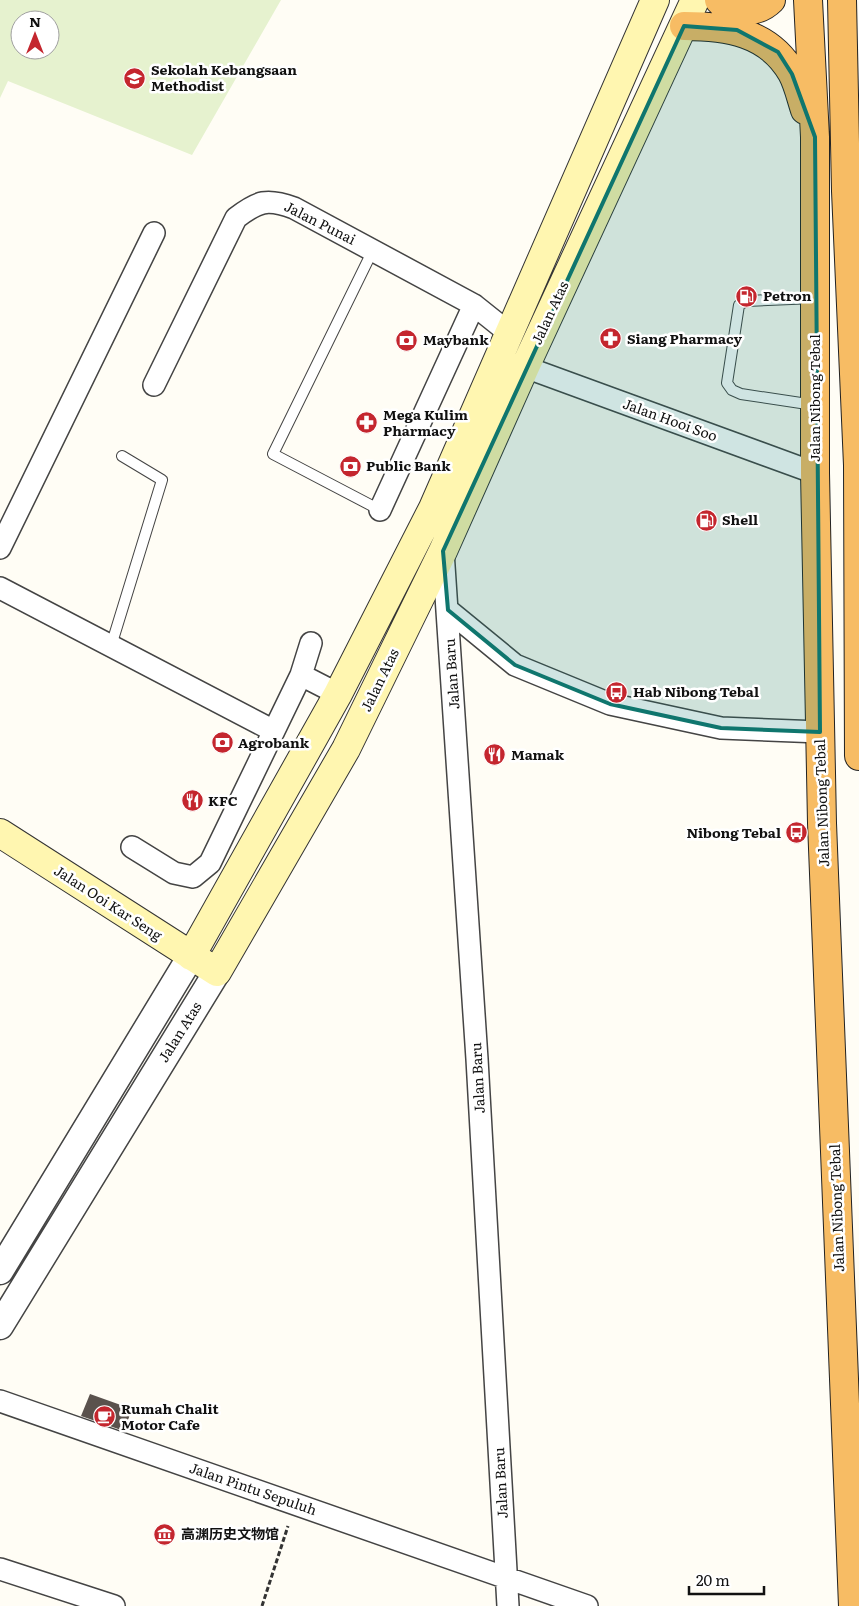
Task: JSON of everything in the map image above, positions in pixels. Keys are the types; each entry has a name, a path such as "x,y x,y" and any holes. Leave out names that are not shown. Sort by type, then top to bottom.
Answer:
{"highway":[{"path":"719,0 730,7 745,11 759,8 771,0"},
{"name":"Jalan Nibong Tebal","path":"808,0 815,137 815,473 820,732 853,1606"},
{"path":"842,0 852,181 858,465 859,756"},
{"path":"684,26 715,26 736,30 755,37 778,52 792,74 815,137"}],"main road":[{"name":"Jalan Atas","path":"191,956 338,694 433,508 654,0"},
{"name":"Jalan Atas","path":"217,972 346,749 443,551 525,367 695,0"},
{"name":"Jalan Ooi Kar Seng","path":"0,833 217,972"}],"street":[{"name":"Jalan Punai","path":"154,385 236,218 252,206 274,201 294,208 474,305 509,333"},
{"path":"0,548 154,233"},
{"path":"380,510 474,305"},
{"name":"Jalan Hooi Soo","path":"525,367 815,473"},
{"name":"Jalan Baru","path":"443,551 477,1059 508,1606"},
{"path":"0,588 274,730"},
{"path":"448,610 515,664 610,704 721,728 820,732"},
{"path":"132,847 174,873 193,877 210,864 301,675 311,643"},
{"path":"301,675 338,694"},
{"name":"Jalan Atas","path":"0,1271 191,956"},
{"name":"Jalan Atas","path":"0,1326 217,972"},
{"name":"Jalan Pintu Sepuluh","path":"0,1401 587,1606"},
{"path":"0,1570 114,1606"}],"lane":[{"path":"373,250 273,454 380,510"},
{"path":"815,298 747,301 740,305 726,382 732,390 741,394 815,405"},
{"path":"111,646 162,480 122,456"}],"path":[{"path":"262,1606 295,1504"}],"highlighted area":[{"path":"684,26 737,30 778,52 792,74 815,137 820,732 721,728 610,704 515,665 448,610 443,551"}],"green space":[{"name":"Sekolah Kebangsaan Methodist","path":"0,0 281,0 192,155 8,81 0,98"}],"building":[{"name":"Rumah Chalit Motor Cafe","path":"90,1394 132,1409 124,1431 81,1416"}],"place":[{"name":"Sekolah Kebangsaan Methodist","path":"135,78"},
{"name":"Petron","path":"747,296"},
{"name":"Siang Pharmacy","path":"611,339"},
{"name":"Maybank","path":"407,340"},
{"name":"Mega Kulim Pharmacy","path":"367,423"},
{"name":"Public Bank","path":"350,466"},
{"name":"Shell","path":"706,520"},
{"name":"Hab Nibong Tebal","path":"617,692"},
{"name":"Agrobank","path":"222,743"},
{"name":"Mamak","path":"495,755"},
{"name":"KFC","path":"192,801"},
{"name":"Nibong Tebal","path":"797,833"},
{"name":"Rumah Chalit Motor Cafe","path":"105,1417"},
{"name":"高渊历史文物馆","path":"165,1534"}]}
